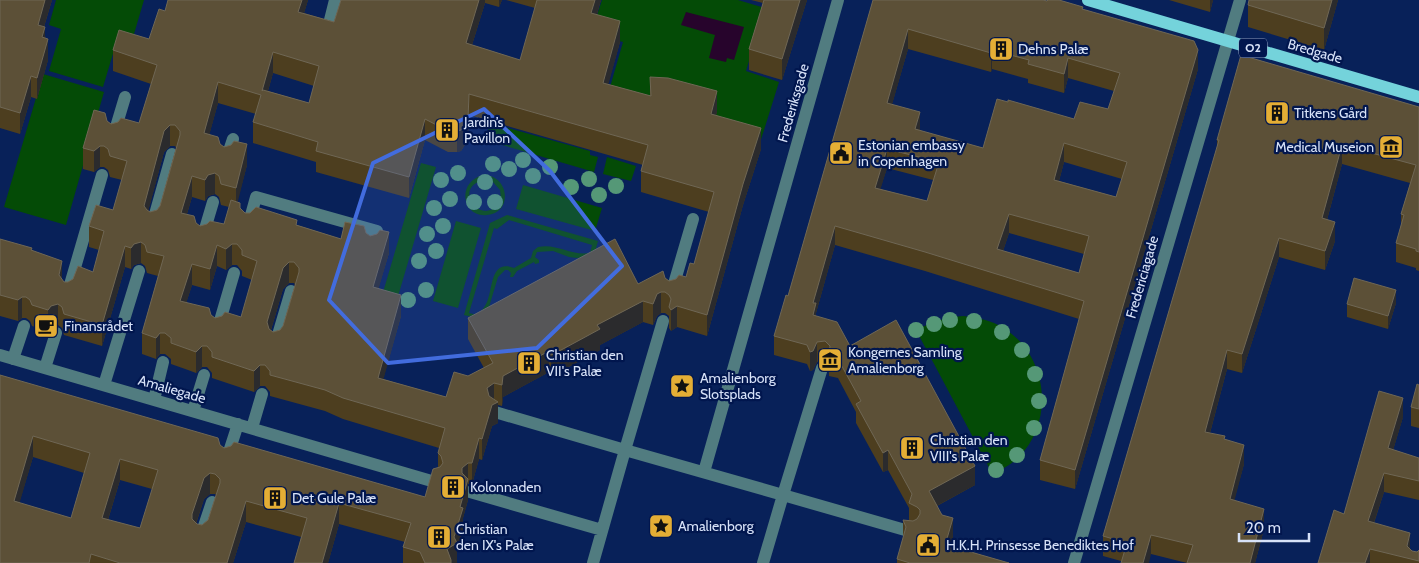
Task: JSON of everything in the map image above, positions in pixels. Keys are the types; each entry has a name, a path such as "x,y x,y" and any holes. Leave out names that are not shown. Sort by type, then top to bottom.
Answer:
{"main road":[{"name":"Bredgade","path":"1088,0 1419,97"}],"street":[{"path":"327,32 335,0"},
{"name":"Frederiksgade","path":"704,472 838,0"},
{"name":"Fredericiagade","path":"1074,563 1240,0"},
{"path":"114,137 125,97"},
{"path":"226,160 233,139"},
{"path":"152,225 172,154"},
{"path":"67,295 102,174"},
{"path":"248,226 256,197 377,231 372,249"},
{"path":"202,240 213,202"},
{"path":"671,294 693,219"},
{"path":"104,385 139,271"},
{"path":"217,331 234,273"},
{"path":"275,345 291,290"},
{"path":"592,563 663,321"},
{"path":"13,359 24,326"},
{"path":"45,368 56,333"},
{"name":"Amaliegade","path":"0,355 435,482"},
{"path":"154,400 163,362"},
{"path":"763,563 822,368"},
{"path":"193,411 204,375"},
{"path":"252,428 262,394"},
{"path":"495,412 912,532"},
{"path":"226,461 238,424"},
{"path":"470,492 602,530"},
{"path":"200,538 212,502"}],"highlighted area":[{"path":"484,109 550,171 622,266 537,348 388,363 329,300 373,163"}],"green space":[{"path":"56,0 144,0 129,51 115,47 103,87 49,71 61,29 49,25"},
{"path":"602,0 738,0 765,8 746,71 779,82 759,146 606,101 623,42 591,34"},
{"path":"43,74 104,92 66,225 4,207"},
{"path":"490,123 590,151 590,155 598,157 594,172 485,140"},
{"path":"607,157 636,166 631,181 603,174"},
{"path":"421,163 436,167 394,310 379,306"},
{"path":"483,175 492,177 499,181 503,187 504,201 501,208 495,213 479,214 472,211 468,206 466,192 474,179","holes":["483,180 493,182 500,190 499,202 491,210 484,211 477,208 472,203 470,197 470,191 474,184"]},
{"path":"523,185 602,208 595,231 516,209"},
{"path":"507,215 598,241 594,256 577,258 553,251 537,252 535,257 539,260 539,263 535,264 534,262 517,271 513,277 510,277 511,273 508,270 505,270 498,277 489,307 480,319 464,315 490,223","holes":["509,220 592,245 590,253 576,253 545,246 538,247 533,251 531,258 514,268 506,266 500,268 496,271 484,307 478,315 469,313 494,228 497,229"]},
{"path":"456,221 481,228 458,308 433,301"},
{"path":"964,316 994,323 1012,334 1025,348 1035,365 1041,384 1042,403 1039,422 1031,441 1016,460 993,475 916,330 939,320"}],"shaded area":[{"path":"686,12 744,27 734,60 727,58 726,62 709,58 715,35 681,25"}],"building":[{"path":"0,0 45,0 38,25 45,27 42,37 48,39 37,78 31,76 20,113 0,107"},
{"path":"168,0 302,0 298,12 334,22 341,0 479,0 466,43 520,60 537,0 595,0 591,13 620,21 603,83 651,96 650,77 668,78 717,91 711,114 761,128 743,184 707,315 677,306 671,310 669,307 671,299 669,295 661,292 657,294 653,304 643,301 597,325 600,329 563,349 551,355 549,351 503,376 502,385 494,383 487,388 489,396 498,402 492,405 482,439 479,438 472,463 468,463 462,468 462,473 468,479 460,507 463,508 454,537 457,543 447,549 451,563 425,563 420,552 403,547 411,523 339,503 322,563 294,563 307,518 246,501 227,563 120,563 91,554 89,563 0,563 0,375 218,438 220,445 224,448 231,446 234,442 425,497 433,469 440,467 443,463 438,453 445,428 343,398 325,390 270,375 270,371 265,365 260,365 254,371 212,357 212,352 207,346 202,346 196,352 171,343 171,338 165,333 160,333 156,338 142,333 164,256 147,252 145,245 141,242 134,244 131,248 125,246 102,325 64,314 62,307 58,304 51,306 48,310 32,305 26,297 18,300 0,295 0,239 32,248 31,250 62,261 59,275 64,282 73,279 78,266 93,272 104,231 89,226 96,205 113,210 127,161 110,156 108,149 104,146 100,146 94,151 83,148 94,110 105,113 107,121 111,124 118,122 121,118 139,123 157,65 113,50 119,30 149,39 159,9 165,11","holes":["273,52 319,66 309,103 263,90","218,82 261,95 253,122 318,142 316,151 409,177 425,119 448,131 461,130 468,119 469,94 648,145 641,171 714,192 694,264 690,263 686,277 679,275 676,279 669,281 665,278 663,271 638,284 615,239 468,318 493,363 468,376 454,372 446,397 378,378 401,295 373,287 389,232 380,230 377,234 370,236 366,233 364,226 345,222 341,239 296,225 297,220 256,207 250,213 245,213 240,208 240,203 231,200 224,224 210,221 200,226 196,223 194,216 181,213 192,176 205,180 208,175 215,173 219,176 221,184 236,188 247,144 234,141 231,145 224,147 220,144 218,137 204,133","170,125 175,125 180,131 180,135 160,206 157,210 150,212 144,206 164,131","232,244 237,244 242,250 242,255 257,261 241,317 225,312 222,316 215,318 211,315 209,308 180,301 192,264 210,269 217,245 226,249","289,262 294,262 299,268 299,272 283,326 280,330 273,332 269,329 267,322 283,268","33,436 90,453 71,518 14,501","120,459 158,470 140,528 102,518","210,473 215,474 220,479 220,483 208,520 202,525 197,524 192,519 204,478"]},
{"path":"764,0 800,0 782,59 749,49"},
{"path":"873,0 1059,0 1083,7 1082,9 1194,41 1198,50 1075,470 1040,460 1084,301 835,226 813,303 816,303 813,315 837,322 850,346 896,320 975,466 929,491 942,515 953,518 946,542 951,544 950,546 1009,563 910,563 897,559 906,527 903,520 913,521 917,519 920,510 909,503 912,494 888,450 883,453 856,404 861,401 838,359 829,356 830,346 825,341 817,342 813,351 810,352 807,345 774,336 786,295 788,296","holes":["908,29 991,53 992,50 1029,60 1028,64 1064,74 1068,58 1120,73 1108,109 1080,102 1074,119 1008,100 1008,102 997,99 983,148 915,129 920,112 887,103","1064,143 1127,162 1116,197 1054,180","887,149 939,162 927,201 875,188","1009,214 1089,236 1079,273 997,249"]},
{"path":"1249,0 1332,0 1324,28 1248,5"},
{"path":"1241,55 1419,107 1419,252 1416,249 1396,243 1404,215 1401,214 1416,165 1342,145 1322,218 1335,222 1325,251 1279,238 1242,354 1227,350 1205,432 1225,436 1224,439 1244,445 1230,499 1264,509 1250,563 1187,563 1193,545 1151,535 1143,563 1121,563 1127,543 1103,536 1219,140 1217,140"},
{"path":"1354,278 1396,290 1388,316 1347,304"},
{"path":"1417,384 1419,385 1419,409 1411,407"},
{"path":"1379,391 1403,398 1388,448 1419,458 1419,481 1384,473 1368,521 1410,533 1407,546 1412,551 1417,552 1419,550 1419,561 1370,549 1365,563 1318,563 1334,510 1344,514"}],"place":[{"name":"Dehns Palæ","path":"1001,49"},
{"name":"Titkens Gård","path":"1277,113"},
{"name":"Jardin’s Pavillon","path":"447,130"},
{"name":"Medical Museion","path":"1391,147"},
{"name":"Estonian embassy in Copenhagen","path":"841,153"},
{"name":"Finansrådet","path":"46,326"},
{"name":"Kongernes Samling Amalienborg","path":"830,360"},
{"name":"Christian den VII's Palæ","path":"529,363"},
{"name":"Amalienborg Slotsplads","path":"682,386"},
{"name":"Christian den VIII's Palæ","path":"912,448"},
{"name":"Kolonnaden","path":"453,487"},
{"name":"Det Gule Palæ","path":"275,498"},
{"name":"Amalienborg","path":"661,526"},
{"name":"Christian den IX's Palæ","path":"439,537"},
{"name":"H.K.H. Prinsesse Benediktes Hof","path":"928,545"}]}
